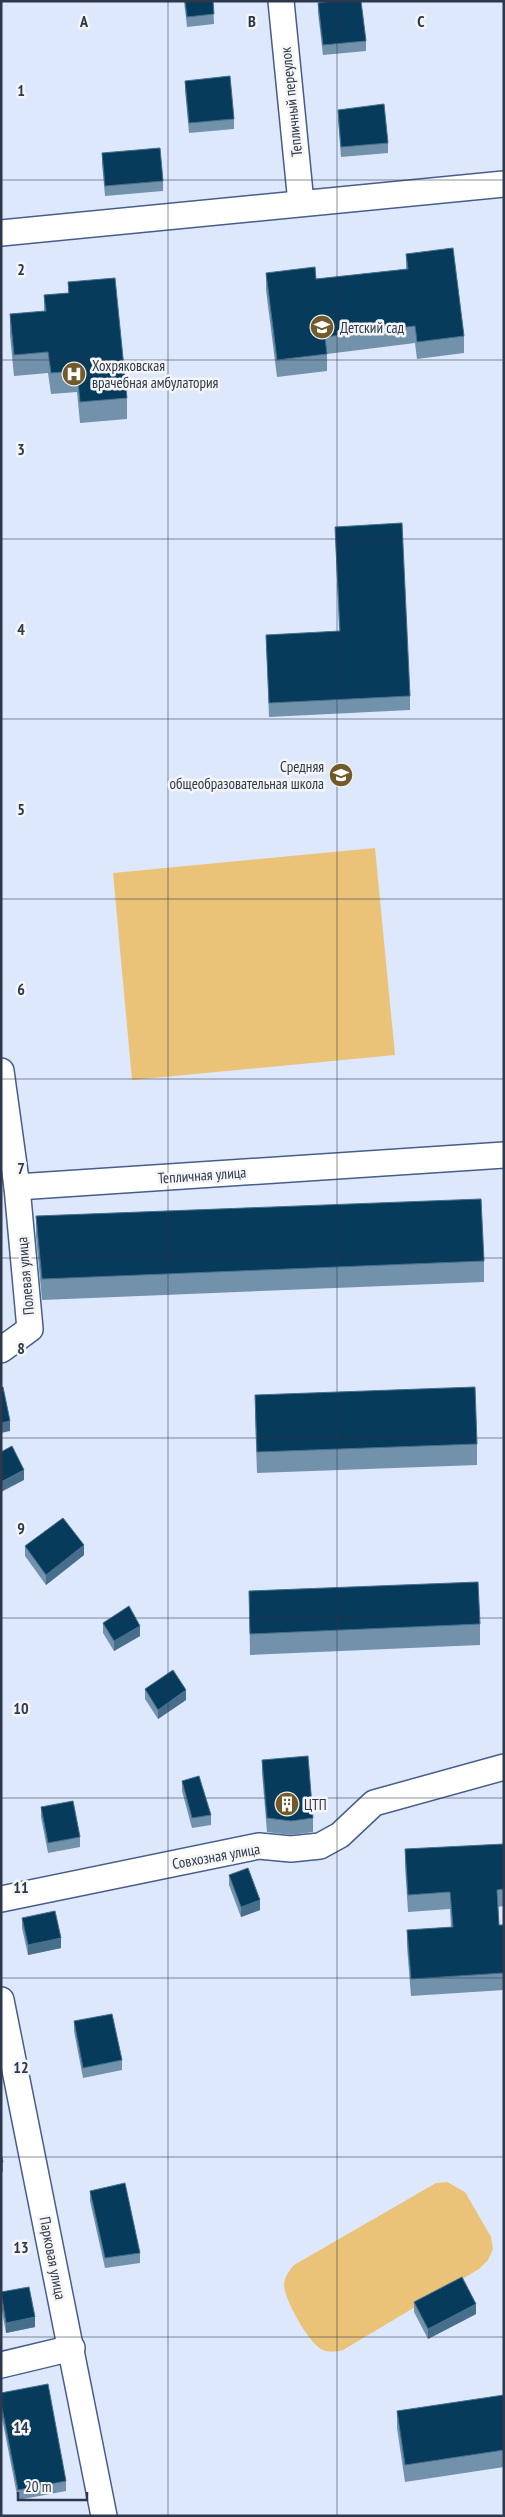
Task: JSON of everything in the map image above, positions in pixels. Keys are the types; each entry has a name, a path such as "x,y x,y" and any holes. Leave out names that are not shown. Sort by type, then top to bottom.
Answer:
{"street":[{"name":"Тепличный переулок","path":"281,1 301,202"},
{"path":"1,234 301,202 504,184"},
{"path":"1,1071 17,1187"},
{"name":"Тепличная улица","path":"17,1187 504,1156"},
{"name":"Полевая улица","path":"1,1350 30,1329 17,1187"},
{"name":"Совхозная улица","path":"1,1899 259,1846 291,1849 320,1846 340,1835 374,1803 504,1767"},
{"name":"Парковая улица","path":"1,2000 72,2348 104,2516"},
{"path":"1,2365 72,2348"}],"shaded area":[{"path":"375,848 395,1055 132,1080 113,873"},
{"path":"447,2182 465,2192 491,2237 493,2249 488,2260 479,2269 343,2350 332,2352 321,2349 304,2330 288,2301 284,2283 290,2270 294,2265 436,2183"}],"building":[{"path":"185,1 213,1 214,14 187,17"},
{"path":"361,1 366,41 323,45 318,3"},
{"path":"230,76 234,119 189,123 185,81"},
{"path":"384,104 388,143 341,147 338,110"},
{"path":"160,148 163,181 105,186 102,153"},
{"path":"453,248 464,336 417,342 415,326 325,337 327,354 277,360 266,273 315,267 316,279 408,269 406,254"},
{"path":"115,278 127,398 80,402 77,371 51,373 48,352 14,355 10,314 46,311 44,295 69,293 68,282"},
{"path":"402,523 410,696 269,703 266,635 340,631 335,527"},
{"path":"481,1199 484,1261 42,1279 36,1216"},
{"path":"1,1387 3,1387 10,1421 1,1423"},
{"path":"475,1387 477,1444 257,1452 255,1395"},
{"path":"12,1446 24,1470 1,1482 1,1452"},
{"path":"63,1518 84,1545 46,1575 25,1546"},
{"path":"478,1582 480,1624 250,1634 249,1591"},
{"path":"129,1606 140,1626 114,1641 103,1623"},
{"path":"173,1670 186,1690 158,1710 145,1689"},
{"name":"ЦТП","path":"308,1756 313,1818 291,1821 267,1818 262,1760"},
{"path":"199,1776 211,1815 192,1818 182,1781"},
{"path":"73,1801 80,1837 48,1843 41,1807"},
{"path":"504,1844 504,1889 497,1890 499,1925 504,1925 504,1973 411,1979 407,1930 453,1927 450,1892 408,1895 405,1849"},
{"path":"248,1868 260,1900 241,1907 229,1875"},
{"path":"55,1911 61,1938 28,1945 22,1918"},
{"path":"112,2014 122,2060 83,2068 74,2021"},
{"path":"125,2183 140,2253 105,2258 90,2191"},
{"path":"462,2277 476,2304 428,2329 414,2302"},
{"path":"29,2287 35,2317 6,2323 1,2292"},
{"path":"48,2384 66,2481 18,2490 1,2403 1,2393"},
{"path":"504,2395 504,2450 405,2465 397,2411"}],"place":[{"name":"Детский сад","path":"322,327"},
{"name":"Хохряковская врачебная амбулатория","path":"74,374"},
{"name":"Средняя общеобразовательная школа","path":"341,775"},
{"name":"ЦТП","path":"287,1804"}]}
